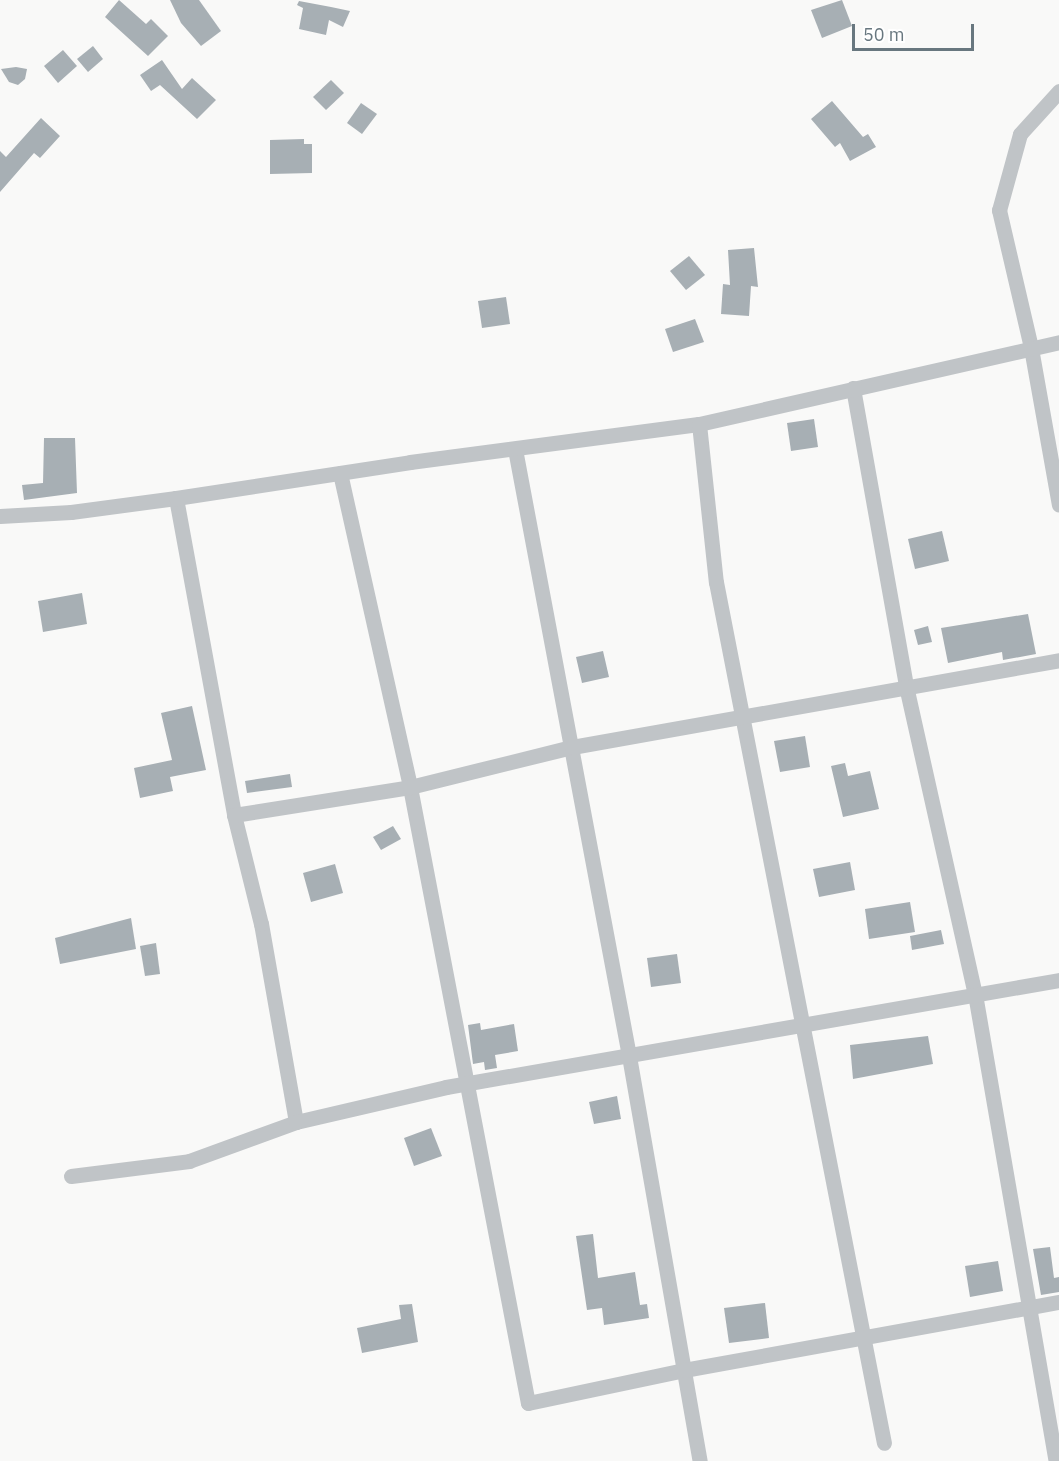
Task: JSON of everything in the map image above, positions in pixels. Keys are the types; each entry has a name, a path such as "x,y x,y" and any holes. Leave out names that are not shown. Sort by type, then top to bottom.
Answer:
{"street":[{"path":"1059,91 1020,134 999,210 1031,348 1059,505"},
{"path":"0,516 71,512 699,424 1059,342"},
{"path":"853,388 906,686 975,994 1056,1461"},
{"path":"699,424 716,582 805,1023 884,1443"},
{"path":"515,449 630,1056 700,1461"},
{"path":"340,473 410,787 465,1084 528,1403 684,1370 1059,1302"},
{"path":"176,498 234,815 261,924 296,1122"},
{"path":"234,815 410,787 572,747 743,719 906,686 1059,660"},
{"path":"70,1176 189,1161 296,1122 465,1084 1059,980"}],"building":[{"path":"119,0 146,24 151,19 168,36 148,56 105,17"},
{"path":"170,0 199,0 221,31 201,46 181,23"},
{"path":"842,0 852,26 822,38 811,10"},
{"path":"299,1 350,11 343,27 329,20 326,35 299,29 303,8 297,5"},
{"path":"93,46 103,59 88,72 77,59"},
{"path":"63,50 77,66 58,83 44,66"},
{"path":"162,60 182,89 192,78 216,100 197,119 160,85 151,91 140,75"},
{"path":"16,67 27,69 25,79 18,85 9,82 1,69"},
{"path":"331,80 344,93 326,110 313,97"},
{"path":"832,101 863,137 868,134 876,147 850,161 840,143 835,147 811,119"},
{"path":"361,103 377,114 362,134 347,123"},
{"path":"41,118 60,136 40,158 34,153 0,192 0,151 6,157"},
{"path":"304,139 304,144 312,144 312,173 270,174 270,140"},
{"path":"754,248 758,287 751,286 749,316 721,314 723,284 730,285 728,250"},
{"path":"689,256 705,275 686,290 670,271"},
{"path":"506,297 510,324 482,328 478,301"},
{"path":"695,319 704,342 673,352 665,329"},
{"path":"814,419 818,447 791,451 787,423"},
{"path":"44,438 75,438 77,493 24,500 22,485 43,483"},
{"path":"942,531 949,561 915,569 908,539"},
{"path":"82,593 87,624 43,632 38,601"},
{"path":"1028,614 1036,654 1003,660 1002,652 948,663 941,628"},
{"path":"928,626 932,642 918,645 914,630"},
{"path":"603,651 609,677 582,683 576,657"},
{"path":"192,706 206,770 170,777 173,791 140,798 134,768 172,760 161,713"},
{"path":"805,736 810,767 780,772 774,741"},
{"path":"845,763 848,776 870,771 879,809 843,817 831,766"},
{"path":"290,774 292,787 247,793 245,781"},
{"path":"393,826 401,839 381,850 373,837"},
{"path":"850,862 855,890 819,897 813,869"},
{"path":"335,864 343,893 311,902 303,873"},
{"path":"910,902 915,932 869,939 865,909"},
{"path":"131,918 136,949 60,964 55,938"},
{"path":"941,930 944,944 912,950 910,936"},
{"path":"156,943 160,974 145,976 140,946"},
{"path":"677,954 681,983 651,987 647,958"},
{"path":"480,1023 481,1030 514,1024 518,1051 495,1055 497,1068 485,1070 484,1062 473,1064 468,1025"},
{"path":"928,1036 933,1064 853,1079 850,1045"},
{"path":"617,1096 621,1119 594,1124 589,1102"},
{"path":"431,1128 442,1156 414,1166 404,1138"},
{"path":"593,1234 598,1278 635,1272 640,1305 647,1304 649,1318 604,1325 602,1308 587,1310 576,1236"},
{"path":"1050,1247 1054,1278 1059,1277 1059,1292 1041,1295 1033,1249"},
{"path":"998,1261 1003,1291 970,1297 965,1266"},
{"path":"765,1303 769,1338 729,1343 724,1308"},
{"path":"412,1304 418,1342 362,1353 357,1328 401,1319 399,1305"}]}
